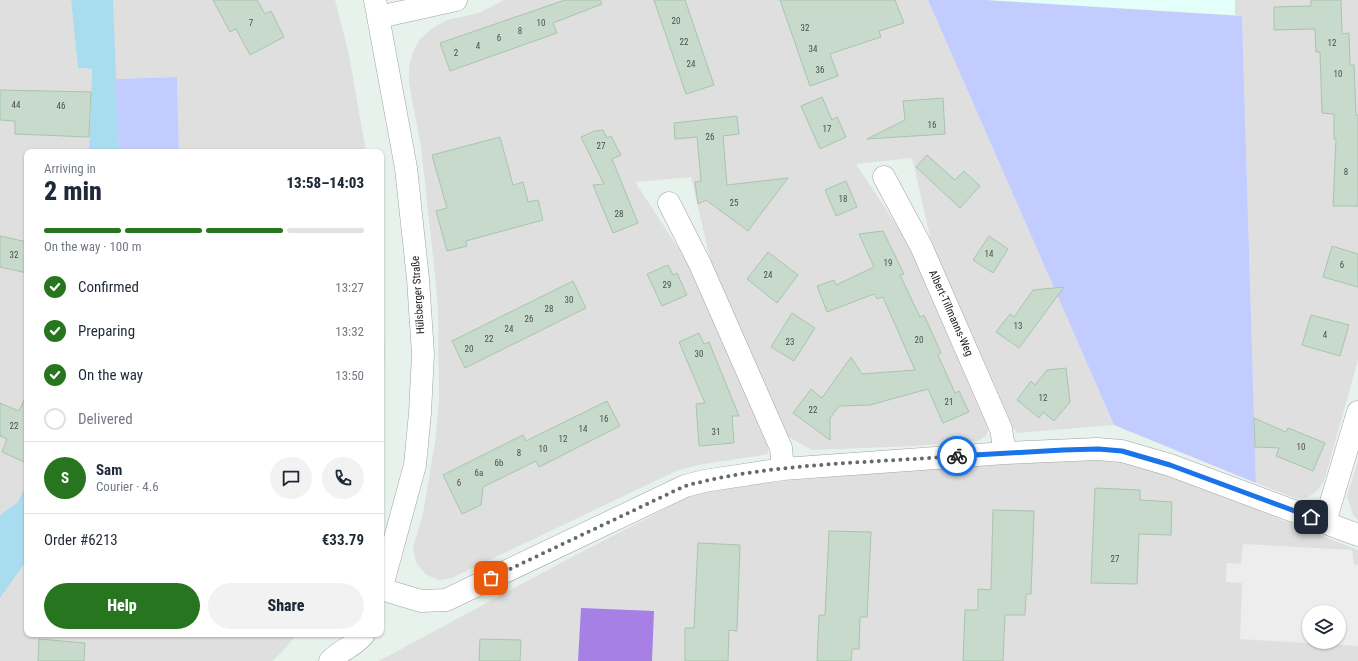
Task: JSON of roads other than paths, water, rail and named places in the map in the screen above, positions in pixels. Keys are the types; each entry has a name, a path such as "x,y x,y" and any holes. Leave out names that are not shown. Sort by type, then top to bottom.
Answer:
{"street":[{"path":"377,8 456,0"},
{"name":"Hülsberger Straße","path":"377,8 406,168 418,279 422,354 420,412 415,465 384,579"},
{"name":"Albert-Tillmanns-Weg","path":"884,177 922,246 1001,429 1005,453"},
{"path":"669,203 700,264 781,448 783,469"},
{"path":"1325,522 1358,412"},
{"path":"384,591 421,601 446,600 685,486 704,481 783,469 1005,453 1098,449 1122,451 1170,465 1358,535"},
{"path":"333,658 341,637"},
{"path":"333,658 360,640 362,637"}]}
